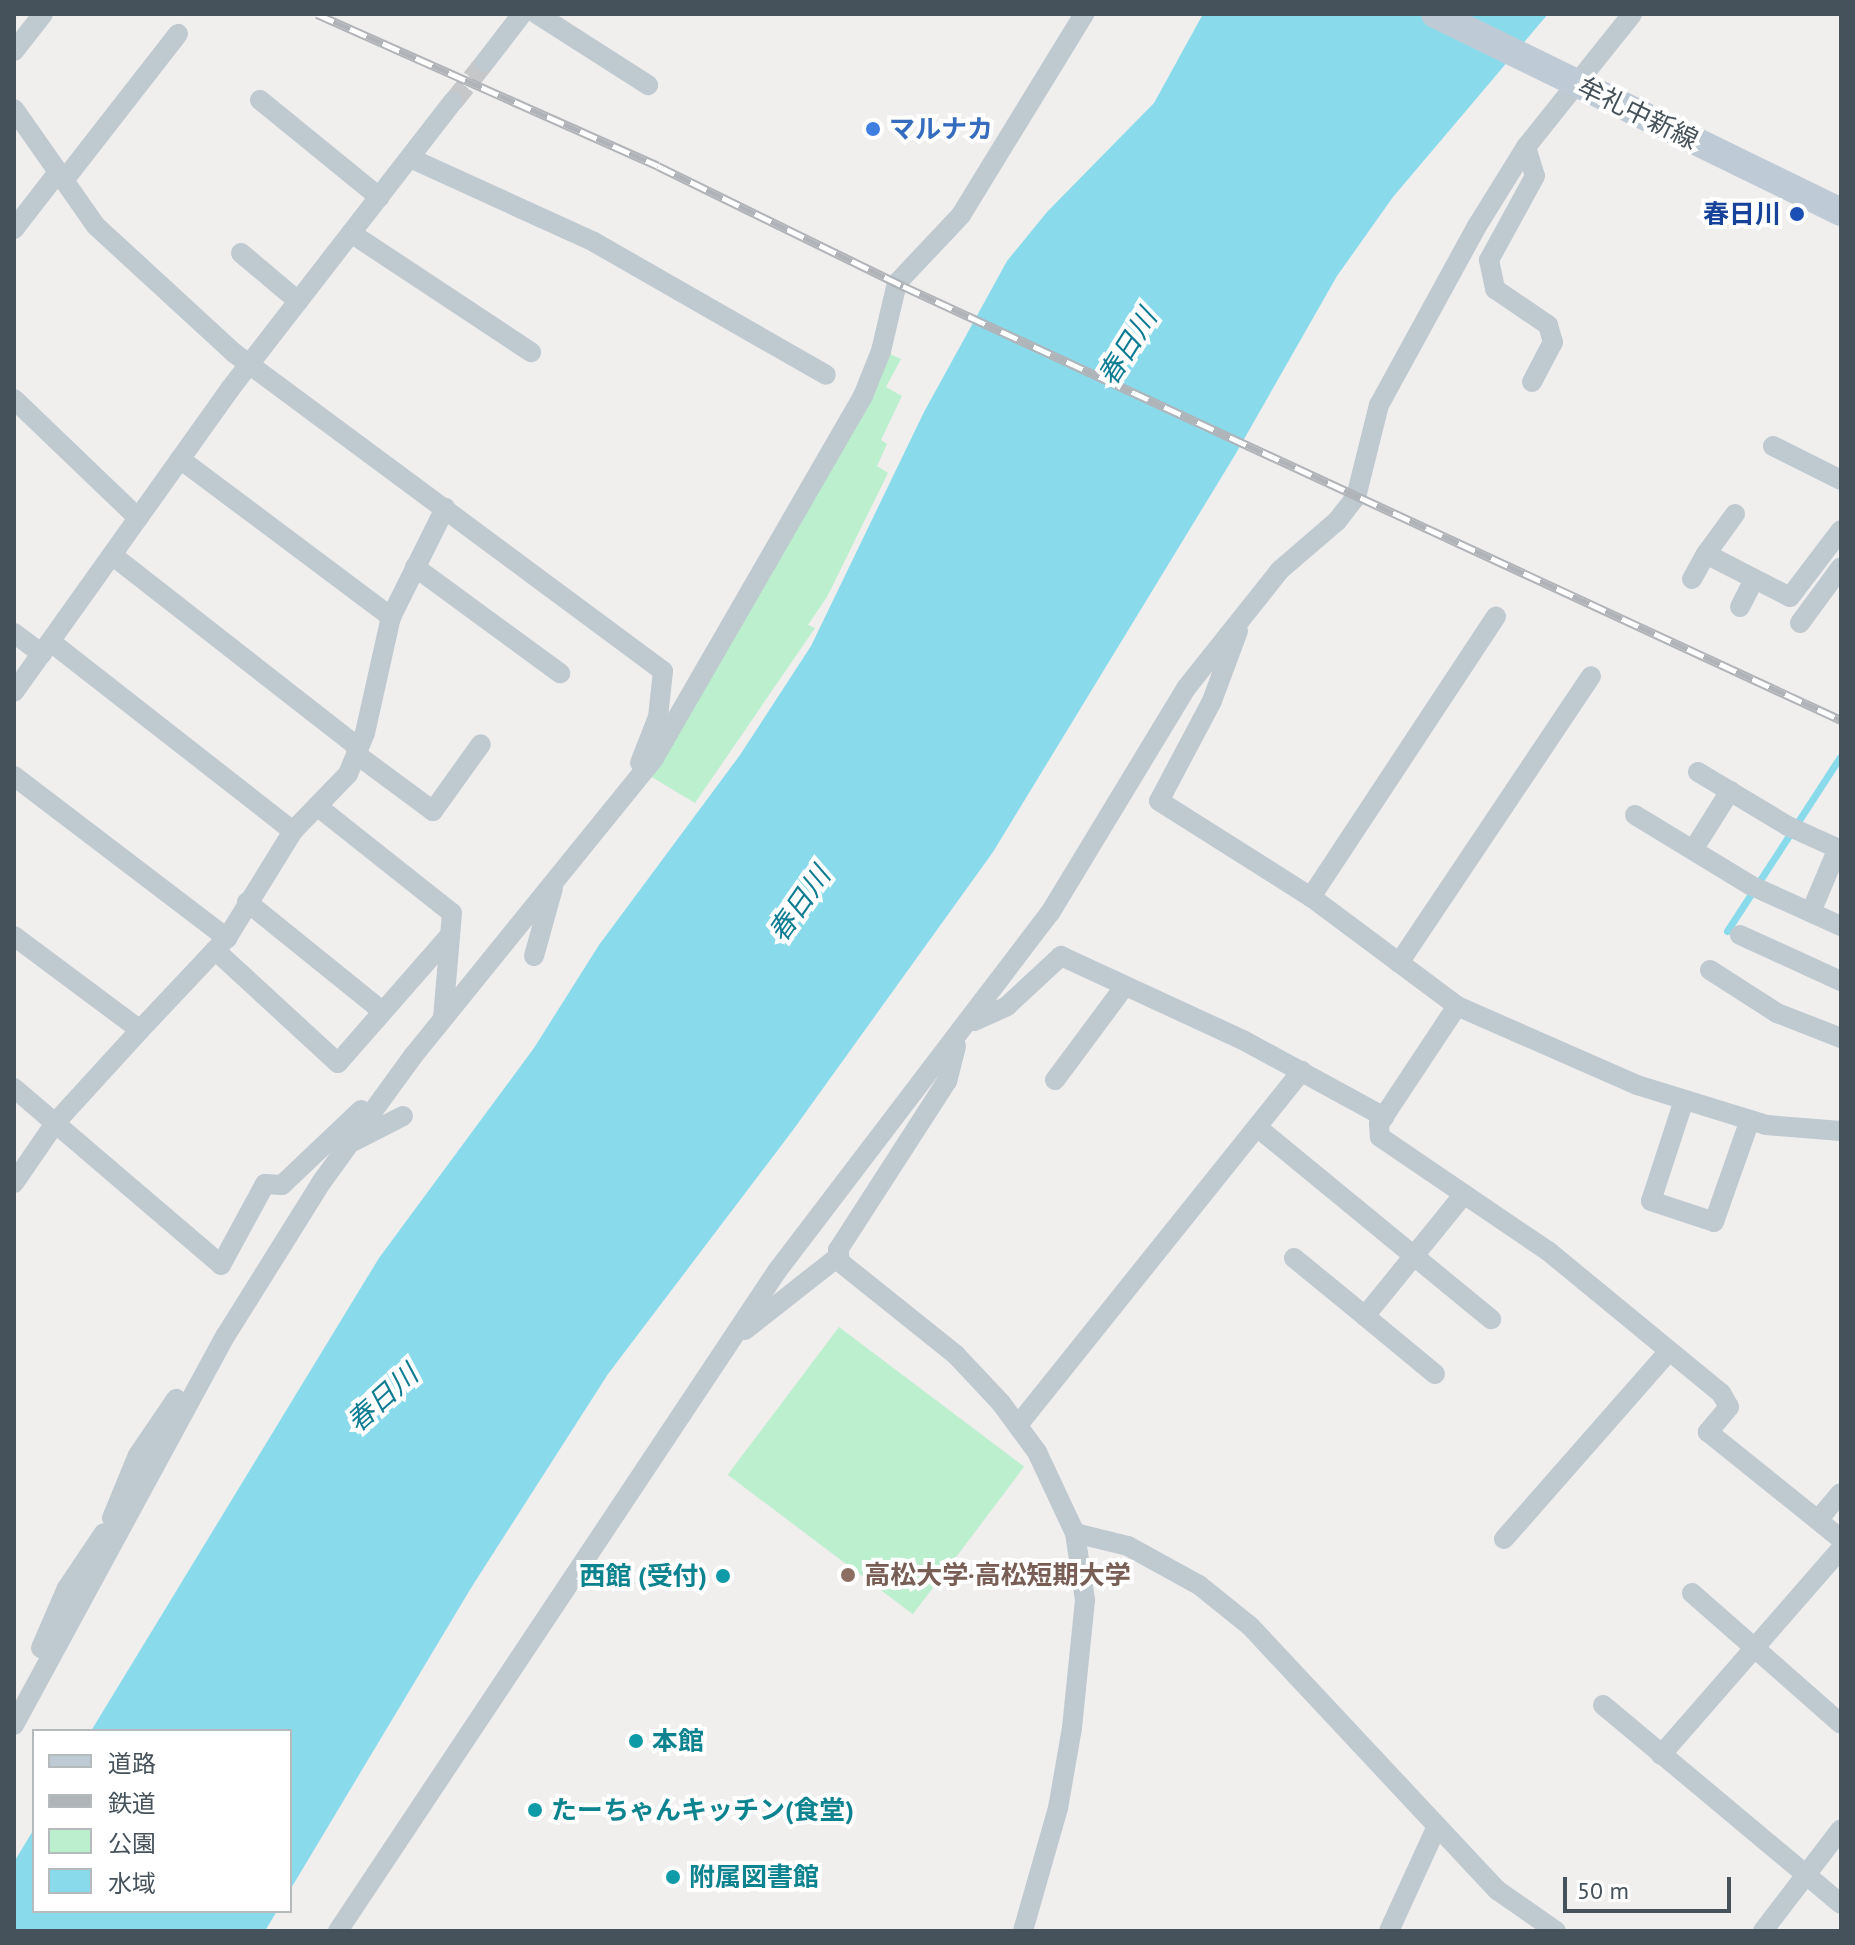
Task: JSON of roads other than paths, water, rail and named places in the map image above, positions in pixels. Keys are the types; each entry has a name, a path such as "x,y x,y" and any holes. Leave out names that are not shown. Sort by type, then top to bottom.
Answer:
{"main road":[{"name":"牟礼中新線","path":"1435,14 1841,212"}],"street":[{"path":"14,51 43,14"},
{"path":"485,62 522,14"},
{"path":"537,14 648,85"},
{"path":"14,1725 32,1681 115,1526 204,1373 347,1145 443,1019 555,880 632,791 863,396 881,351 897,283 961,215 1084,14"},
{"path":"338,1931 777,1271 964,1030 1050,913 1187,687 1280,570 1337,521 1356,497 1379,405 1526,147 1567,78 1632,14"},
{"path":"14,229 178,34"},
{"path":"260,100 379,197"},
{"path":"14,692 250,363 453,102"},
{"path":"14,109 96,226 250,363 663,671 658,717 632,791"},
{"path":"1526,147 1535,176 1489,260 1495,289 1548,325 1553,342 1532,382"},
{"path":"410,158 594,242 826,375"},
{"path":"351,233 531,352"},
{"path":"241,253 298,301"},
{"path":"14,399 138,518"},
{"path":"1773,446 1841,480"},
{"path":"180,459 391,617"},
{"path":"14,1183 56,1122 221,944 293,831 348,774 357,751 391,617 445,508"},
{"path":"1692,579 1735,514"},
{"path":"1706,554 1790,597 1841,530"},
{"path":"112,555 433,811 481,744"},
{"path":"415,567 560,673"},
{"path":"1800,623 1841,567"},
{"path":"1740,607 1754,579"},
{"path":"1245,612 1212,701 1159,801 1311,897 1457,1006 1637,1085 1684,1100 1750,1120 1838,1123"},
{"path":"1311,897 1496,616"},
{"path":"14,633 46,648 293,831"},
{"path":"1399,963 1591,676"},
{"path":"1698,772 1788,826 1840,849 1811,912"},
{"path":"14,776 221,944 338,1063 449,936"},
{"path":"1693,850 1730,791"},
{"path":"317,806 452,913 443,1019"},
{"path":"1635,815 1750,885 1841,926"},
{"path":"534,956 555,880"},
{"path":"247,902 382,1011"},
{"path":"1740,935 1841,981"},
{"path":"14,936 140,1030"},
{"path":"727,1344 839,1256 947,1081 964,1030 1007,1006 1061,956 1302,1071 1384,1117"},
{"path":"1710,970 1777,1013 1841,1038"},
{"path":"1055,1080 1124,987"},
{"path":"1457,1006 1384,1117 1380,1137 1548,1251 1721,1393 1729,1407 1708,1432 1841,1539"},
{"path":"1018,1425 1302,1071"},
{"path":"14,1088 221,1265 265,1184 282,1185 362,1109 373,1110"},
{"path":"1684,1100 1651,1201 1714,1222 1750,1120"},
{"path":"347,1145 403,1116"},
{"path":"1257,1127 1491,1319"},
{"path":"1365,1316 1464,1194"},
{"path":"839,1256 840,1262 956,1355 1018,1425 1037,1452 1075,1533 1085,1600 1072,1728 1058,1808 1023,1931"},
{"path":"1294,1258 1435,1374"},
{"path":"1504,1539 1669,1351"},
{"path":"1818,1520 1841,1493"},
{"path":"1075,1533 1128,1546 1209,1593 1250,1626 1497,1890 1556,1931"},
{"path":"1661,1755 1841,1549"},
{"path":"1692,1593 1841,1724"},
{"path":"14,1703 32,1681"},
{"path":"1603,1705 1803,1877 1841,1904"},
{"path":"1389,1931 1437,1826"},
{"path":"1763,1931 1841,1829"}],"water":[{"path":"1203,14 1548,14 1393,197 1337,276 1235,455 993,852 793,1130 608,1374 471,1588 292,1887 292,1729 92,1729 379,1258 534,1048 599,945 740,755 811,646 924,412 1007,261 1047,212 1154,103"},
{"path":"32,1832 32,1913 276,1913 265,1931 14,1931 14,1862"}],"waterway":[{"path":"1727,931 1840,757"}],"tunnel":[{"path":"453,102 485,62"}],"railway":[{"path":"317,14 658,166 903,286 1841,720"}],"place":[{"name":"マルナカ","path":"873,129"},
{"name":"春日川","path":"1797,214"},
{"name":"高松大学·高松短期大学","path":"848,1575"},
{"name":"西館 (受付)","path":"723,1576"},
{"name":"本館","path":"636,1741"},
{"name":"たーちゃんキッチン(食堂)","path":"535,1810"},
{"name":"附属図書館","path":"673,1877"}]}
